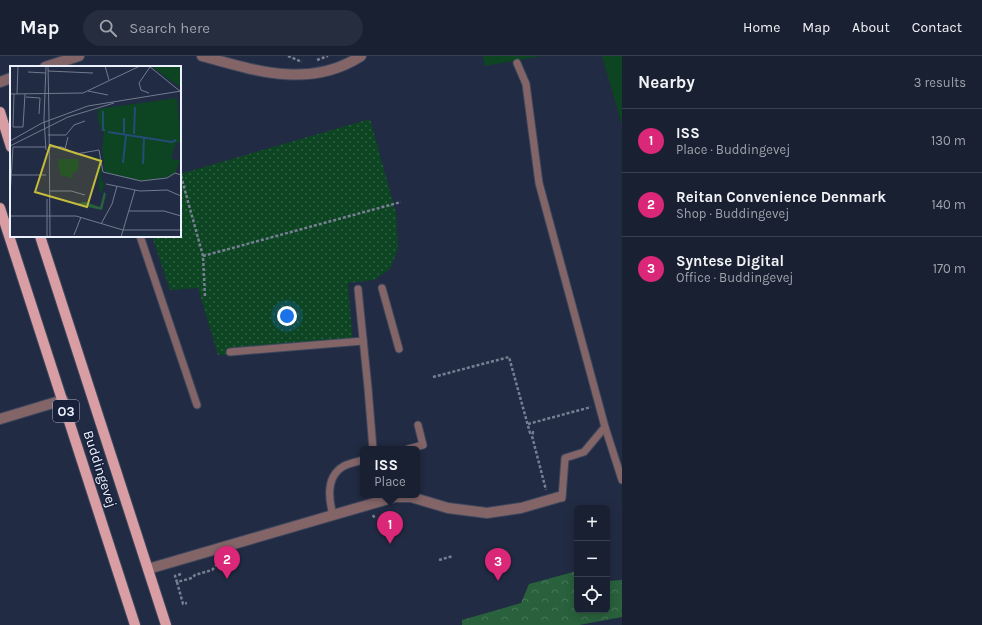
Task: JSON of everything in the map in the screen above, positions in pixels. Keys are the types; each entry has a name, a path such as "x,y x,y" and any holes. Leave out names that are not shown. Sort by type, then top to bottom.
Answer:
{"main road":[{"path":"0,112 10,144"},
{"name":"Buddingevej","path":"0,208 135,625"},
{"name":"Buddingevej","path":"40,237 166,625"}],"street":[{"path":"48,66 79,56"},
{"path":"202,56 237,66 278,74 303,75 327,71 351,62 361,56"},
{"path":"0,82 10,78"},
{"path":"0,419 63,400"},
{"path":"414,498 448,508 486,513 521,508 560,497"},
{"path":"148,569 387,498"}],"lane":[{"path":"517,63 526,84 539,183 605,427 622,480"},
{"path":"140,237 197,405"},
{"path":"382,288 399,349"},
{"path":"358,289 373,446"},
{"path":"230,352 363,341"},
{"path":"418,425 423,445 419,446"},
{"path":"560,497 565,458 584,452 605,427"},
{"path":"332,515 329,485 334,473 345,466 360,461"}],"path":[{"path":"288,56 302,62 307,62"},
{"path":"313,61 328,56"},
{"path":"181,176 203,256 205,297"},
{"path":"203,256 401,202"},
{"path":"433,377 509,357 530,433 533,432 532,436 543,476"},
{"path":"528,424 599,405"},
{"path":"439,560 453,556"},
{"path":"177,582 192,578 194,574 212,570 222,562"},
{"path":"181,574 175,576 183,604 187,603"}],"green space":[{"path":"483,56 542,56 485,66"},
{"path":"602,56 622,56 622,125"},
{"path":"370,119 396,213 398,249 390,269 374,280 348,283 353,345 218,355 198,288 170,290 152,237 181,237 181,174"},
{"path":"574,572 574,613 610,613 610,581 622,580 622,617 579,625 462,625 462,620 521,603 529,584"}],"place":[{"name":"ISS","path":"390,544"},
{"name":"Reitan Convenience Denmark","path":"227,579"},
{"name":"Syntese Digital","path":"498,581"}]}
